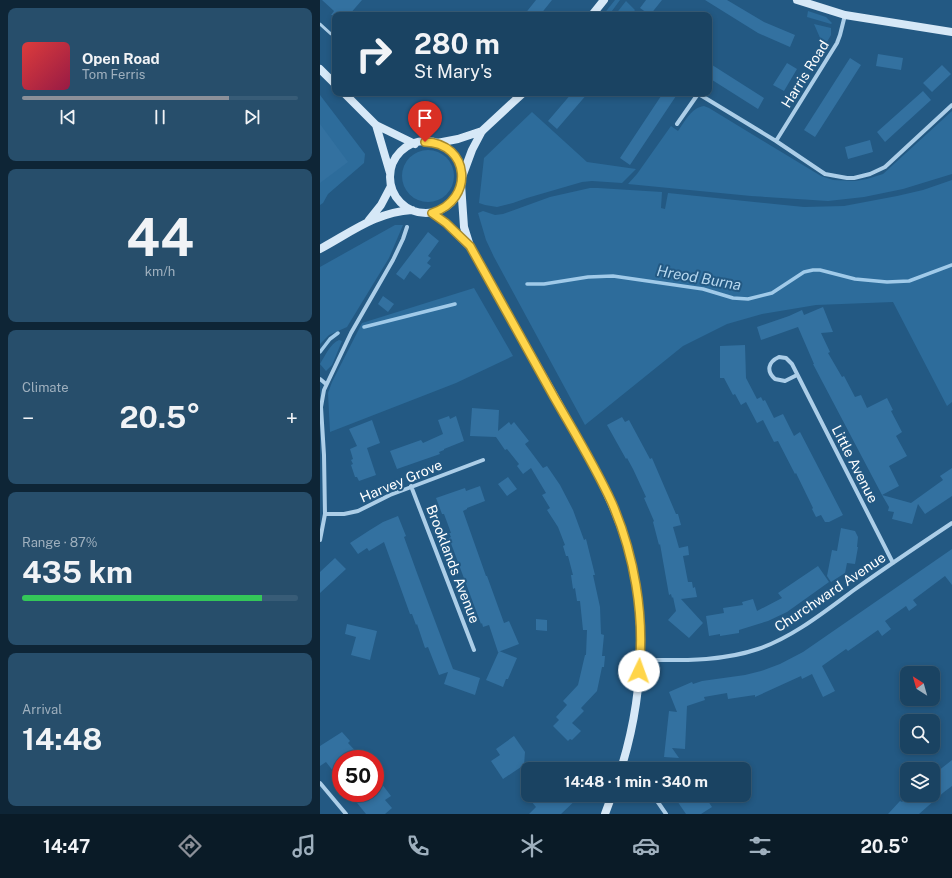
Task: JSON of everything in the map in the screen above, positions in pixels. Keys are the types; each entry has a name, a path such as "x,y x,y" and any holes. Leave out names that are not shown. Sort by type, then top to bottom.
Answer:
{"main road":[{"path":"594,12 604,0"},
{"path":"797,0 817,3 845,15 952,32"},
{"path":"320,69 332,81"},
{"path":"347,96 376,125 415,144"},
{"path":"376,125 390,174 391,186 399,201 412,210 421,213 432,213 442,209 452,202 459,192 469,158 482,131 520,96"},
{"path":"390,174 393,163 407,147 425,142 436,143 458,139 482,131"},
{"path":"436,143 445,147 455,156 460,165 464,226 470,246 592,464 616,513 630,557 635,579 640,625 640,660 632,721 623,762"},
{"path":"369,221 381,205 391,186"},
{"path":"320,249 369,221 393,212 412,210"},
{"path":"432,213 446,223 470,246"},
{"path":"605,814 609,802"}],"street":[{"name":"Harris Road","path":"776,141 837,43 845,15"},
{"path":"677,124 695,96"},
{"path":"702,96 776,141 825,174 842,178 862,176 885,167 952,105"},
{"path":"320,540 325,514 324,454 321,407 322,397 326,384 357,322 394,260 407,227"},
{"name":"Little Avenue","path":"797,375 785,381 775,380 769,372 769,367 775,359 782,357 789,360 797,375 893,563"},
{"path":"320,379 326,384"},
{"name":"Harvey Grove","path":"325,514 352,513 411,486 483,460"},
{"name":"Brooklands Avenue","path":"411,486 474,650"},
{"name":"Churchward Avenue","path":"640,660 689,660 713,658 758,649 777,641 811,620 952,523"},
{"path":"320,783 346,814"},
{"path":"658,802 666,814"}],"lane":[{"path":"320,24 331,34"}],"shaded area":[{"path":"615,0 620,0 611,12 605,12"},
{"path":"626,1 635,10 633,12 617,12"},
{"path":"808,11 826,17 832,23 831,24 807,17"},
{"path":"814,24 831,28 831,35 824,47"},
{"path":"320,95 365,154 364,163 328,194 323,203 320,205"},
{"path":"704,106 821,176 833,180 855,181 883,174 952,111 952,174 903,189 864,197 828,201 751,196 628,184 637,174 671,126 678,131 692,112 699,107"},
{"path":"532,112 587,162 636,169 622,183 592,181 582,182 497,207 479,203 484,158"},
{"path":"428,150 438,152 446,158 452,166 454,176 452,186 446,194 438,200 428,202 418,200 410,194 404,186 402,176 404,166 410,158 418,152"},
{"path":"952,180 952,402 947,406 893,302 816,305 762,314 727,324 683,346 585,425 494,257 486,240 478,213 483,211 495,215 503,214 550,197 590,188 662,192 661,208 665,209 668,193 804,207 844,206 923,190"},
{"path":"395,225 403,225 389,258 347,327 329,335 320,344 320,267"},
{"path":"474,288 513,356 456,383 330,432 328,393 332,382 362,323"},
{"path":"339,340 342,341 332,365 326,371 320,364 330,347"}],"building":[{"path":"322,0 362,0 352,12 333,12 334,11"},
{"path":"536,0 552,0 542,12 526,12"},
{"path":"646,0 662,0 652,12 646,12 640,8"},
{"path":"705,0 727,0 764,22 795,35 790,47 758,33"},
{"path":"878,54 903,58 901,70 876,66"},
{"path":"850,58 861,65 815,137 804,130"},
{"path":"787,63 797,69 784,91 773,85"},
{"path":"712,65 764,98 758,109 712,80"},
{"path":"942,65 951,74 932,92 923,83"},
{"path":"923,91 931,100 885,142 877,132"},
{"path":"569,96 585,96 557,129 548,121"},
{"path":"661,96 676,96 630,165 620,158"},
{"path":"320,124 348,162 320,183"},
{"path":"870,140 873,152 848,159 845,147"},
{"path":"428,232 439,241 428,256 431,258 427,263 431,266 420,279 410,271 404,280 396,274"},
{"path":"383,296 394,304 388,312 378,304"},
{"path":"823,307 833,332 821,333 830,352 828,353 842,377 844,376 855,397 861,395 867,408 887,398 893,410 891,411 902,432 896,436 907,456 889,466 899,486 882,495 813,364 798,327 761,340 757,327 802,310 804,315"},
{"path":"745,345 746,378 757,399 761,397 763,401 765,400 774,418 783,414 794,436 800,432 843,515 829,522 825,522 821,515 816,517 796,473 795,474 778,441 774,442 763,420 757,423 746,402 741,405 735,394 733,395 724,378 720,378 720,346"},
{"path":"472,408 499,410 498,431 509,422 511,425 514,422 529,441 525,444 543,468 547,466 560,485 573,510 584,540 586,539 595,575 593,575 600,607 601,634 604,635 602,656 605,656 604,667 602,667 597,691 581,708 584,711 572,723 581,731 572,740 570,739 568,741 553,726 559,720 556,717 567,705 563,701 578,685 586,655 587,630 583,630 580,601 577,601 575,588 573,589 571,575 573,575 568,556 566,556 563,546 565,545 558,527 547,510 550,508 542,495 546,493 531,468 523,474 517,466 519,464 507,449 505,450 496,437 470,436"},
{"path":"449,416 450,419 456,416 464,441 444,449 439,452 440,454 397,469 390,451 421,440 423,443 443,434 438,420"},
{"path":"622,417 625,422 629,420 650,459 652,458 676,514 678,514 681,525 673,527 679,548 688,546 689,555 683,556 688,582 692,582 693,588 695,587 697,597 681,599 703,623 689,638 668,620 676,611 673,597 672,598 671,594 669,595 660,544 659,545 654,521 644,498 646,497 633,469 607,425"},
{"path":"372,420 380,443 367,448 376,475 359,481 357,477 355,477 351,465 353,464 351,460 353,459 350,449 357,446 349,429"},
{"path":"952,468 952,496 925,514 918,504 912,524 892,519 894,512 888,511 889,507 882,495 911,503 943,480 940,476"},
{"path":"508,477 517,489 507,496 498,484"},
{"path":"480,486 485,501 463,511 504,623 509,621 519,644 498,652 489,625 483,627 482,623 481,624 449,538 451,537 449,533 451,533 436,498 465,488 466,491"},
{"path":"398,516 406,536 404,537 453,669 480,678 475,695 444,684 448,672 439,675 428,647 425,648 417,624 416,625 412,614 410,614 384,542 369,551 367,548 358,554 350,543 383,522"},
{"path":"841,528 855,531 858,537 855,564 847,563 845,573 831,582 827,576 832,550 837,551"},
{"path":"952,549 952,585 945,576 913,600 917,605 909,611 906,606 885,621 891,629 882,636 878,630 848,651 846,649 822,666 835,691 823,697 812,674 802,679 801,676 755,697 755,695 728,699 727,693 704,697 705,700 687,706 685,749 672,748 679,758 664,757 669,711 677,712 669,692 692,682 693,684 702,681 745,675 780,664 803,652"},
{"path":"335,558 346,569 320,593 320,572"},
{"path":"818,566 829,582 787,612 768,621 739,630 739,633 709,636 706,616 724,613 723,608 743,605 742,602 753,599 757,611 782,598 778,593"},
{"path":"536,619 547,620 547,631 536,630"},
{"path":"347,624 377,631 370,660 351,655 356,637 345,634"},
{"path":"499,651 517,658 503,687 486,680"},
{"path":"342,732 350,741 348,743 355,750 332,750 332,770 326,762 320,766 320,746"},
{"path":"514,736 525,752 524,762 521,762 521,767 503,779 491,761 500,755 496,749"},
{"path":"952,760 952,786 940,796 940,769"},
{"path":"384,787 391,796 385,800 392,808 385,814 366,814 356,802 384,802"},
{"path":"900,801 933,802 919,814 888,814"},
{"path":"532,802 574,802 561,814 529,814 536,807"},
{"path":"678,802 709,802 712,807 701,814 686,814"}],"waterway":[{"name":"Hreod Burna","path":"527,284 544,284 588,277 613,276 703,289 733,298 748,299 772,293 804,272 813,270 820,270 855,279 887,282 909,281 952,265"},
{"name":"Hreod Burna","path":"364,327 455,304"},
{"name":"Hreod Burna","path":"320,352 330,339 338,333"}],"route":[{"path":"425,142 433,142 449,150 457,159 462,173 462,182 459,192 452,202 445,208 432,213 446,223 470,246 592,464 618,519 635,579 640,625 639,671"}]}
